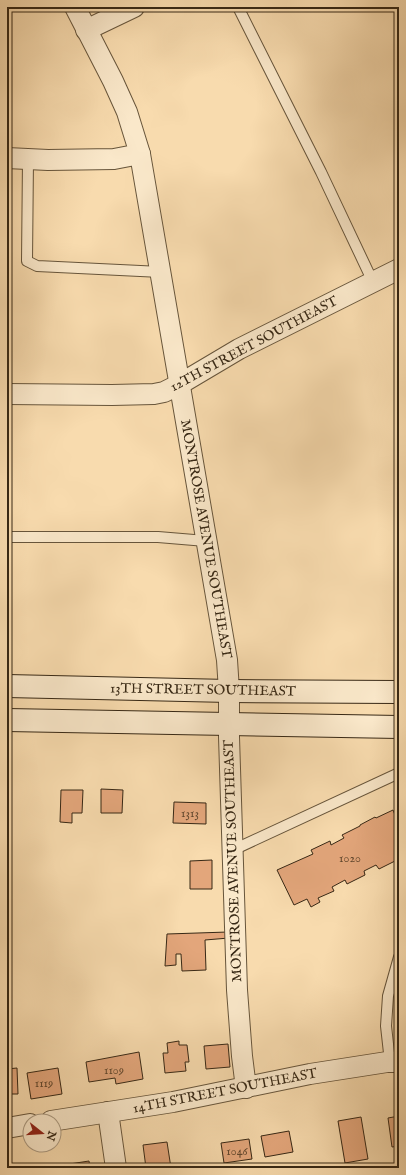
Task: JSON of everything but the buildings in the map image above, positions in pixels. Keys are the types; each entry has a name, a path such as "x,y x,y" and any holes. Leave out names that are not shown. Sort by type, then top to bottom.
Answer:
{"main road":[{"name":"13TH STREET SOUTHEAST","path":"7,686 228,691 399,692"},
{"path":"7,720 399,727"}],"street":[{"name":"MONTROSE AVENUE SOUTHEAST","path":"75,7 113,81 127,112 140,154 226,660 237,990 246,1088"},
{"path":"86,30 134,7"},
{"path":"7,158 114,159 140,154"},
{"name":"12TH STREET SOUTHEAST","path":"7,394 112,395 154,394 164,392 239,348 399,269"},
{"name":"14TH STREET SOUTHEAST","path":"62,1119 173,1102 310,1074 394,1062"},
{"path":"108,1112 116,1168"},
{"path":"7,1128 22,1125"}],"lane":[{"path":"238,7 322,172 373,282"},
{"path":"28,159 27,261 37,266 161,272"},
{"path":"7,537 158,537 206,541"},
{"path":"233,850 399,773"},
{"path":"394,1062 386,1026 388,996 399,957"}]}
